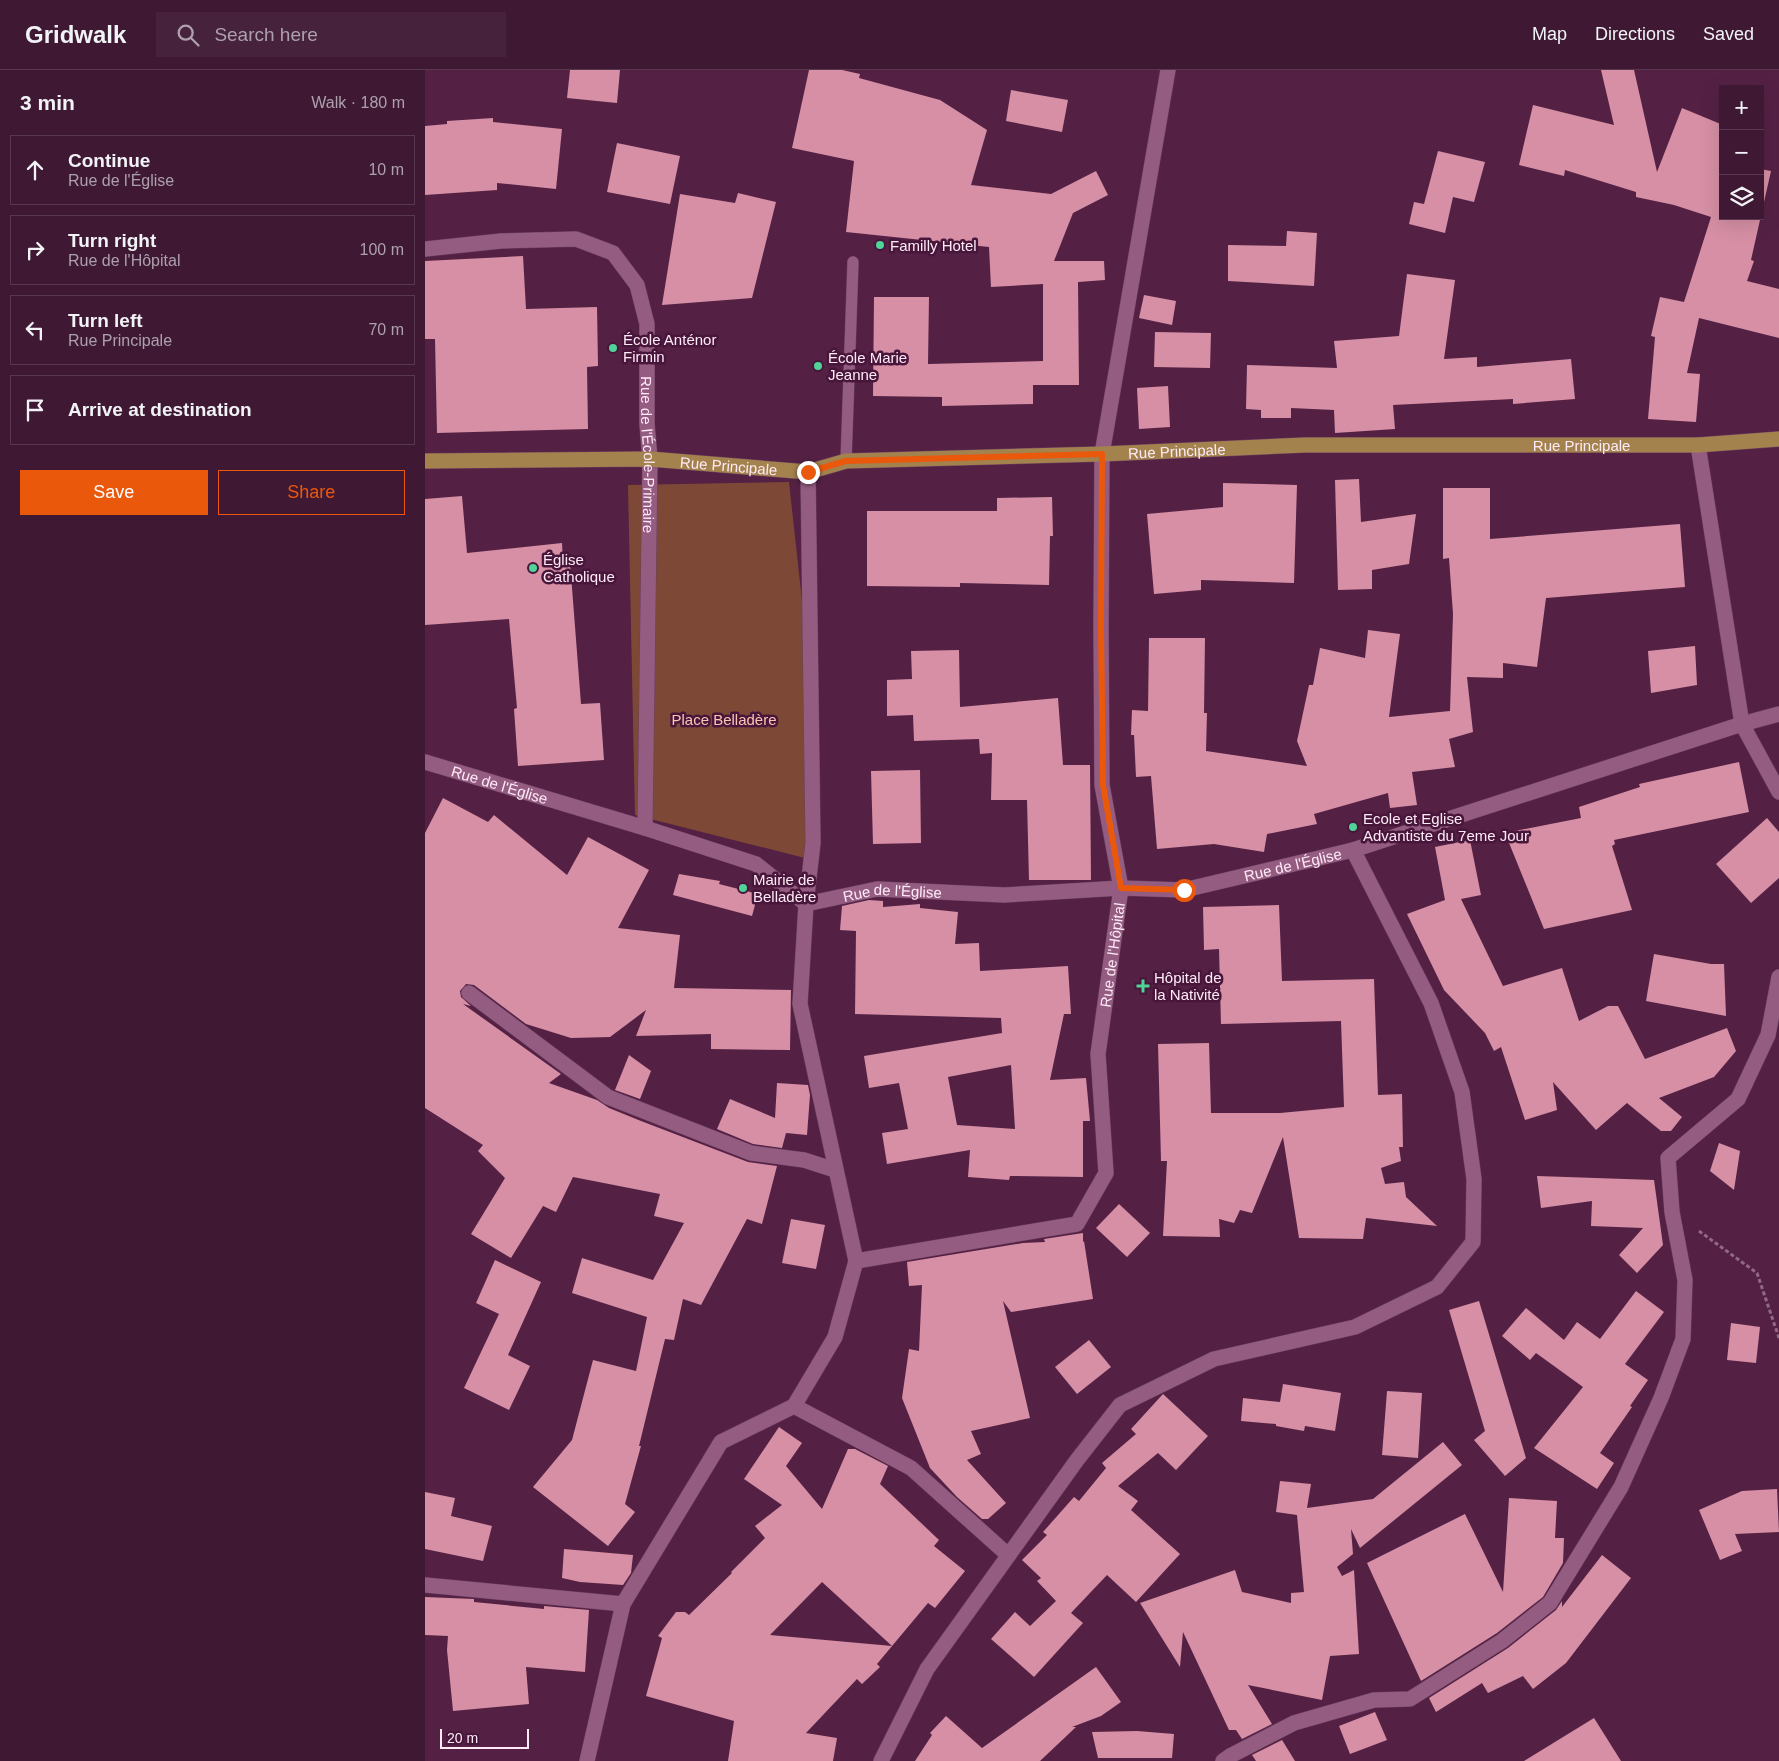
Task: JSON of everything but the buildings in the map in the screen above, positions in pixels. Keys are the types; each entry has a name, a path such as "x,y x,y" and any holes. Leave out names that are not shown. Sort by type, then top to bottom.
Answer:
{"main road":[{"name":"Rue Principale","path":"425,461 650,459 808,472 846,461 1102,454 1305,445 1698,444 1779,439"}],"street":[{"name":"Rue de l'Hôpital","path":"855,1261 1077,1224 1106,1173 1098,1054 1121,888 1103,785 1101,627 1102,454 1168,70"},
{"name":"Rue de l'École-Primaire","path":"425,249 501,241 577,239 613,253 637,285 647,324 647,424 650,459 645,828"},
{"path":"1698,444 1742,724 1779,792"},
{"path":"587,1761 623,1604 721,1442 794,1406 835,1337 855,1261 800,1004 806,904 813,843 808,472"},
{"name":"Rue de l'Église","path":"425,762 645,828 756,864 806,904 877,890 1004,895 1121,888 1184,890 1353,850 1742,724 1779,714"},
{"path":"881,1761 927,1669 1077,1460 1120,1405 1215,1359 1355,1328 1437,1287 1473,1242 1474,1178 1461,1092 1431,1003 1353,850"},
{"path":"1223,1761 1294,1723 1374,1700 1410,1699 1502,1641 1551,1603 1621,1487 1661,1398 1683,1339 1685,1280 1672,1212 1668,1158 1738,1099 1768,1035 1779,978"},
{"path":"469,993 608,1097 751,1153 804,1160 835,1170"},
{"path":"794,1406 911,1468 1008,1555"},
{"path":"425,1585 623,1604"}],"lane":[{"path":"846,461 853,262"}],"path":[{"path":"1672,1212 1757,1274 1779,1338"}],"green space":[{"name":"Place Belladère","path":"789,482 815,720 805,858 635,815 628,485"}],"place":[{"name":"Familly Hotel","path":"880,245"},
{"name":"École Anténor Firmin","path":"613,348"},
{"name":"École Marie Jeanne","path":"818,366"},
{"name":"Église Catholique","path":"533,568"},
{"name":"Ecole et Eglise Advantiste du 7eme Jour","path":"1353,827"},
{"name":"Mairie de Belladère","path":"743,888"},
{"name":"Hôpital de la Nativité","path":"1143,986"}],"route":[{"path":"808,472 846,461 1102,454 1101,627 1103,785 1121,888 1184,890"}]}
